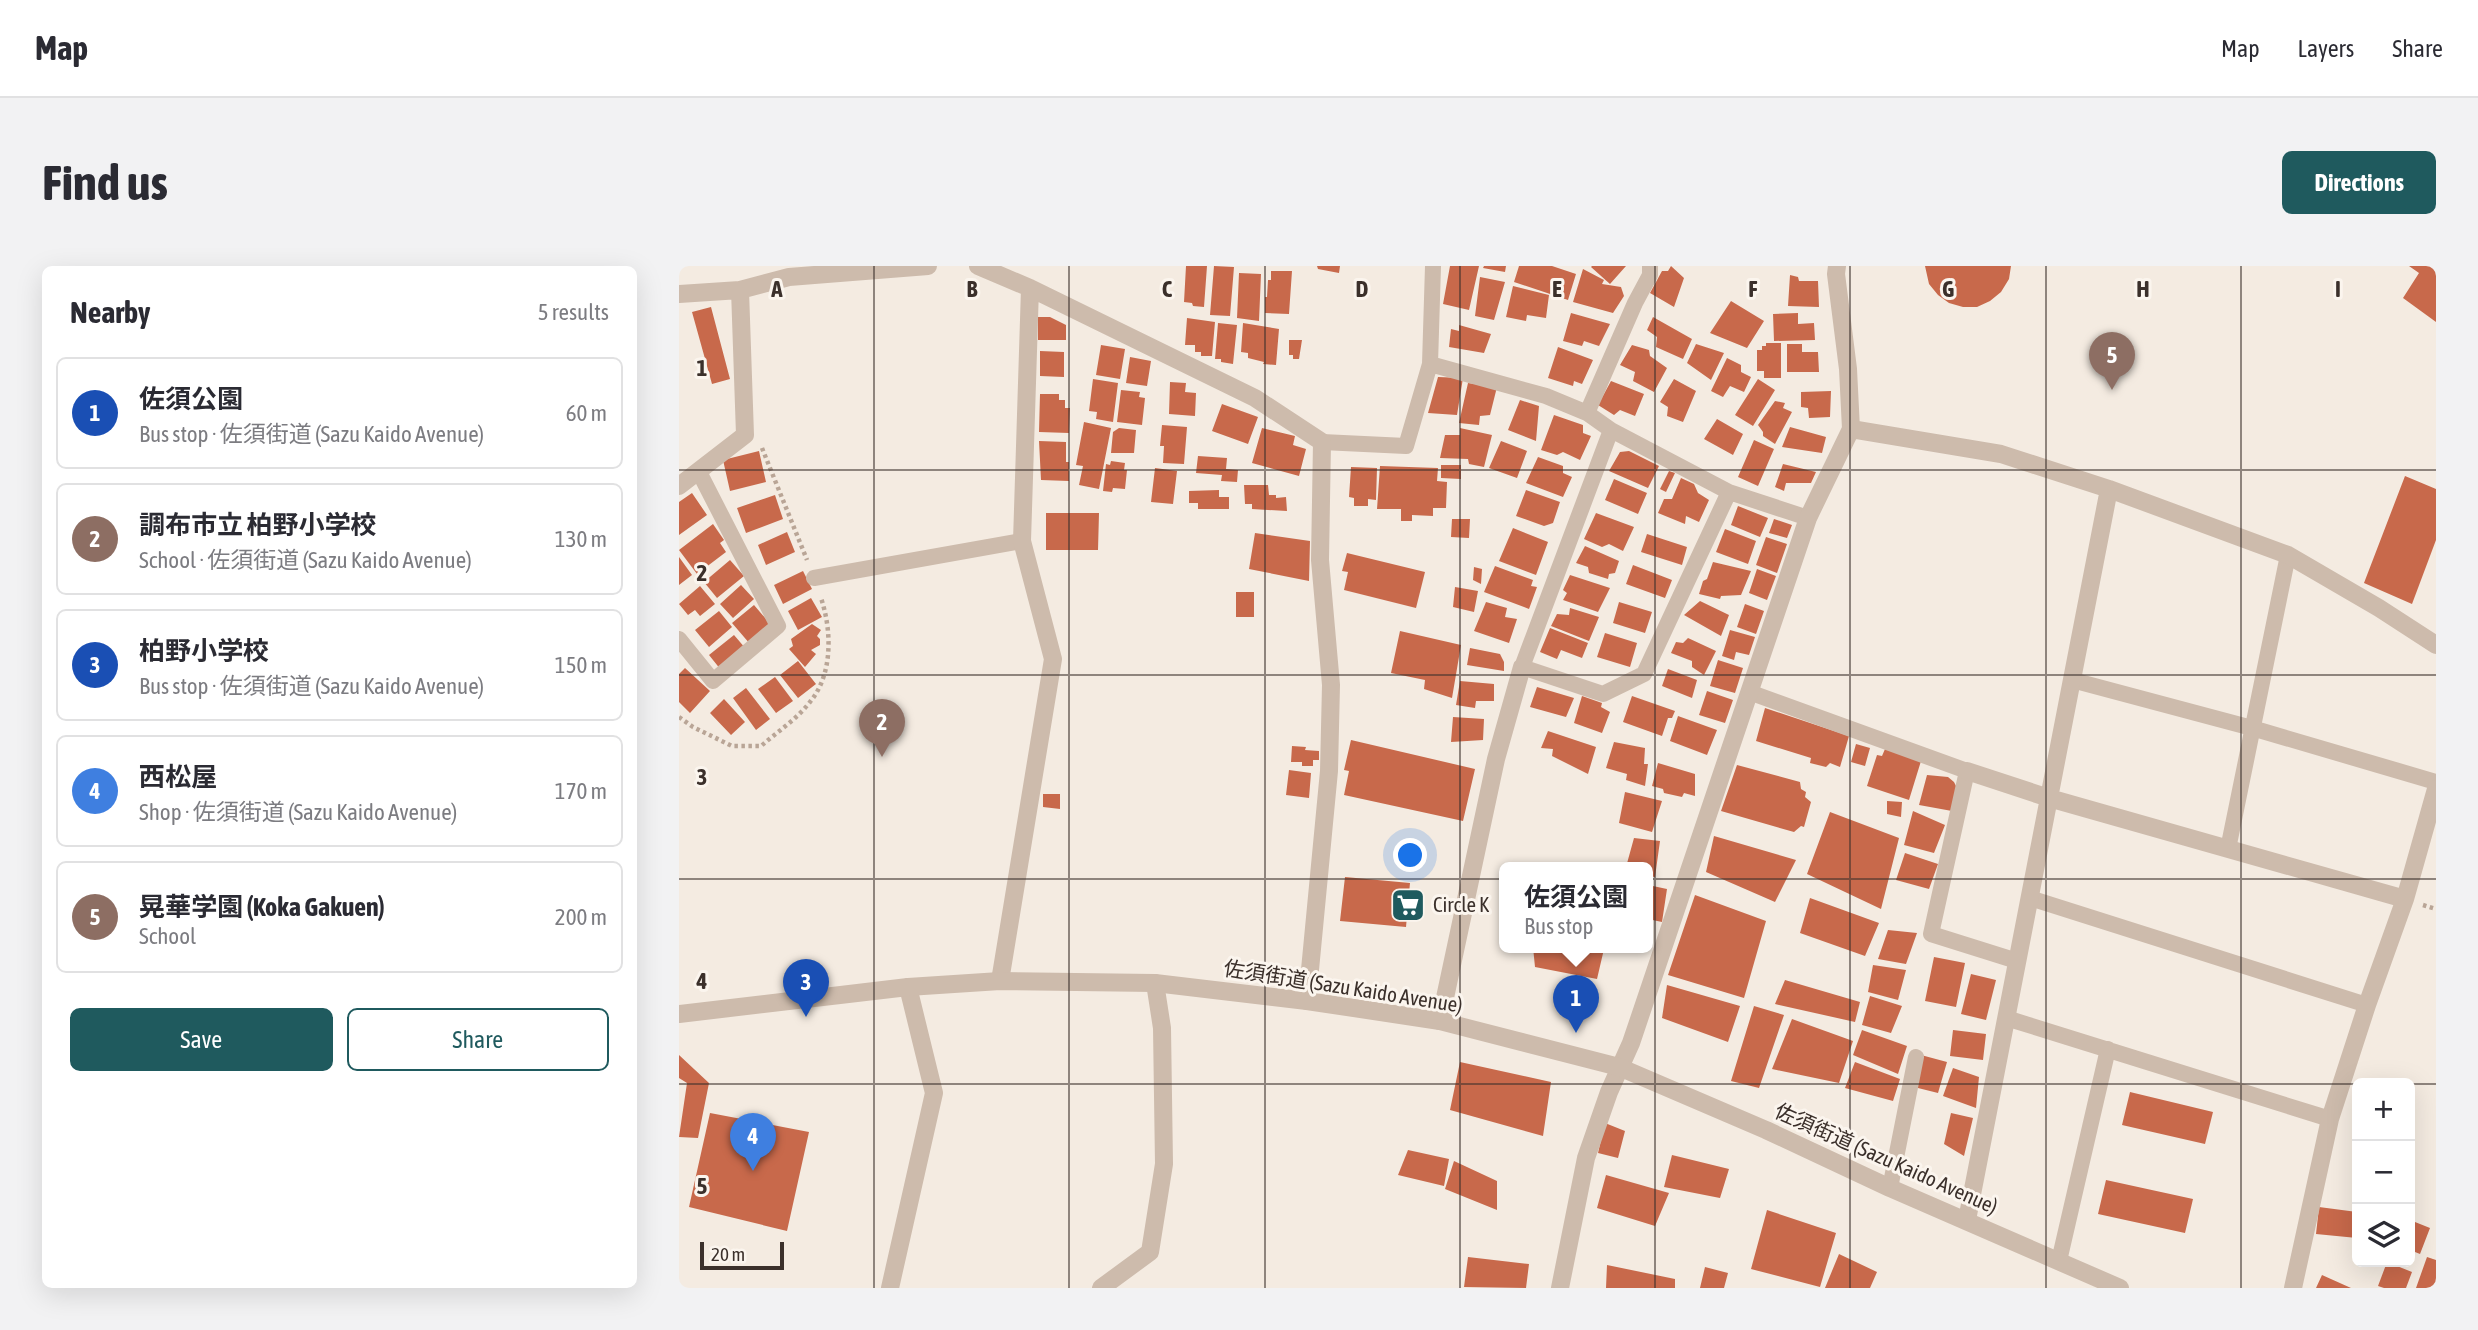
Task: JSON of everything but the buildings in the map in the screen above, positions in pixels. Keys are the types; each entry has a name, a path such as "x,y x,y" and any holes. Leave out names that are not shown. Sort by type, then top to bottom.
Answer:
{"street":[{"path":"679,294 740,290 789,277 928,266"},
{"path":"978,266 1030,288 1255,398 1322,442 1320,560 1331,685 1329,771 1307,1001"},
{"path":"1560,1288 1586,1158 1619,1067 1632,1043 1808,518 1851,429 1848,369 1837,266"},
{"path":"1000,981 1053,659 1022,541 1030,288"},
{"path":"679,486 745,435 740,290"},
{"path":"1851,429 2001,454 2109,489 2288,555 2436,645"},
{"path":"1967,1220 2109,489"},
{"path":"1440,1021 1496,759 1522,667"},
{"path":"1967,771 2049,798 2405,899"},
{"path":"2293,1288 2330,1119 2405,899 2436,789"},
{"name":"佐須街道 (Sazu Kaido Avenue)","path":"679,1014 908,988 1000,981 1155,983 1307,1001 1440,1021 1619,1067 1766,1130 2109,1286"},
{"path":"1101,1288 1150,1252 1164,1164 1163,1028 1155,983"},
{"path":"890,1288 934,1093 908,988"}],"lane":[{"path":"1322,442 1406,446 1430,364 1433,266"},
{"path":"1587,413 1650,275 1650,266"},
{"path":"1430,364 1546,396 1587,413 1611,430 1729,492 1808,518"},
{"path":"1611,430 1522,667 1603,694 1644,674 1729,492"},
{"path":"679,639 713,681 778,626 699,472"},
{"path":"814,578 1022,541"},
{"path":"2228,849 2288,555"},
{"path":"2072,680 2252,728 2436,782"},
{"path":"1749,692 1967,771 1931,934 2017,961"},
{"path":"2030,898 2367,1005"},
{"path":"2006,1018 2330,1119"},
{"path":"2059,1261 2108,1049"},
{"path":"1890,1188 1916,1057"}],"place":[{"name":"晃華学園 (Koka Gakuen)","path":"2112,390"},
{"name":"調布市立 柏野小学校","path":"882,757"},
{"name":"Circle K","path":"1408,905"},
{"name":"柏野小学校","path":"806,1017"},
{"name":"佐須公園","path":"1576,1033"},
{"name":"西松屋","path":"753,1171"}]}
